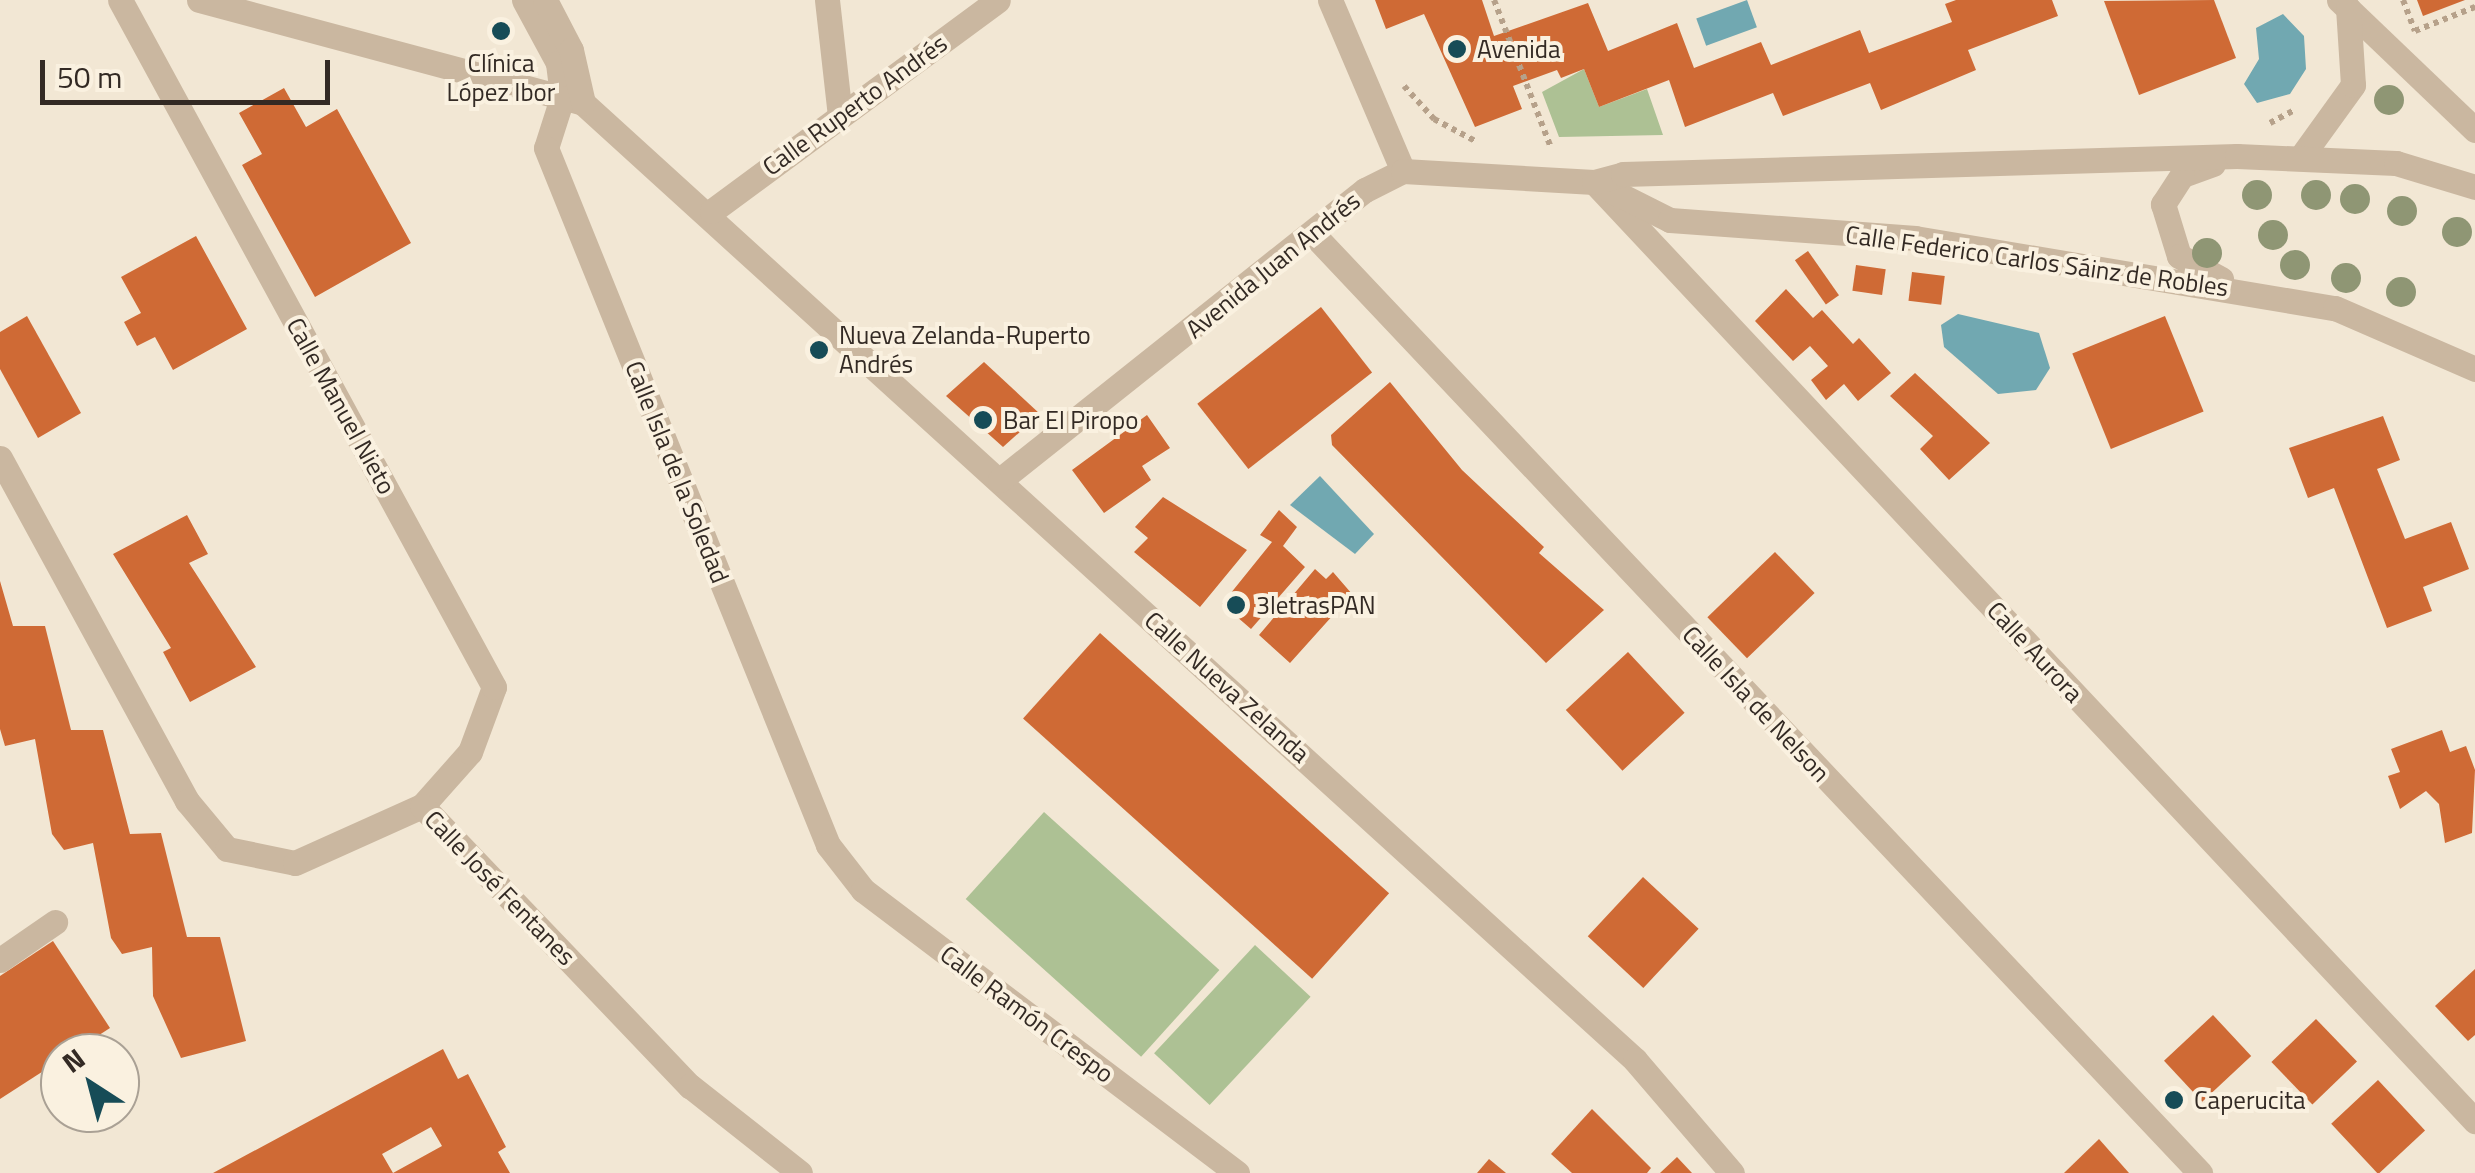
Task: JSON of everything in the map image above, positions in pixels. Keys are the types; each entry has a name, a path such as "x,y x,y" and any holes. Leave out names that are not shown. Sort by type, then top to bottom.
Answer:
{"street":[{"name":"Calle Manuel Nieto","path":"120,0 494,687 470,752 422,806"},
{"path":"198,0 573,100"},
{"path":"524,0 573,100"},
{"path":"545,0 571,50 573,100"},
{"path":"827,0 840,116"},
{"name":"Calle Ruperto Andrés","path":"712,211 998,0"},
{"path":"1330,0 1403,171"},
{"path":"2344,4 2475,130"},
{"path":"2301,157 2353,84 2344,4"},
{"name":"Calle Nueva Zelanda","path":"573,100 712,211 1000,480 1635,1060 1732,1173"},
{"name":"Calle Isla de la Soledad","path":"573,100 546,148 828,845"},
{"path":"2237,156 2182,175 2163,204 2179,256 2240,289"},
{"name":"Calle Federico Carlos Sáinz de Robles","path":"1403,171 1594,182 1623,174 2301,157 2396,164 2475,188"},
{"name":"Avenida Juan Andrés","path":"1000,480 1313,234 1403,171"},
{"name":"Calle Federico Carlos Sáinz de Robles","path":"1594,182 1670,220 1915,238 2240,289 2335,308 2475,369"},
{"name":"Calle Aurora","path":"1594,182 2475,1121"},
{"name":"Calle Isla de Nelson","path":"1313,234 2200,1173"},
{"name":"Calle José Fentanes","path":"0,458 187,802 227,849 295,863 422,806 690,1086 800,1173"},
{"name":"Calle Ramón Crespo","path":"828,845 863,890 1236,1173"},
{"path":"0,960 56,922"}],"path":[{"path":"1494,0 1551,148"},
{"path":"2403,0 2414,31 2475,8"},
{"path":"1400,80 1434,120 1487,146"},
{"path":"2254,124 2310,101"},
{"path":"1534,149 1569,148"}],"green space":[{"path":"1584,69 1599,107 1647,89 1663,135 1559,137 1542,92"},
{"path":"1044,812 1219,970 1141,1057 966,899"},
{"path":"1255,945 1311,997 1210,1105 1154,1053"}],"water":[{"path":"1747,0 1757,27 1706,46 1696,18"},
{"path":"2283,14 2304,36 2306,69 2290,94 2257,103 2244,84 2259,59 2256,28"},
{"path":"1958,314 2039,333 2050,368 2036,390 1998,394 1944,347 1941,325"},
{"path":"1320,476 1374,534 1355,554 1290,505"}],"building":[{"path":"1375,0 1482,0 1494,36 1588,3 1608,51 1677,23 1694,68 1761,42 1771,65 1860,30 1869,53 1952,22 1945,4 1956,0 2052,0 2058,16 1968,50 1976,70 1881,110 1870,83 1783,116 1773,93 1685,127 1669,80 1599,107 1584,69 1561,78 1557,70 1513,86 1522,109 1475,127 1424,14 1386,29"},
{"path":"2214,0 2236,58 2139,95 2104,1"},
{"path":"2417,0 2465,0 2423,16"},
{"path":"284,88 306,127 337,109 411,243 315,297 242,165 262,154 239,113"},
{"path":"196,236 247,329 173,370 155,337 137,346 124,322 141,313 121,277"},
{"path":"1808,251 1839,295 1826,304 1795,260"},
{"path":"1856,265 1886,269 1882,295 1852,291"},
{"path":"1912,272 1945,276 1941,305 1908,301"},
{"path":"1786,289 1813,318 1822,310 1853,344 1859,338 1891,373 1858,401 1844,384 1826,400 1811,380 1828,366 1810,346 1793,361 1755,321"},
{"path":"1321,307 1372,372 1248,469 1197,404"},
{"path":"27,316 81,413 38,438 0,369 0,332"},
{"path":"2165,316 2204,411 2111,449 2072,353"},
{"path":"984,362 1040,414 1003,447 946,396"},
{"path":"1915,373 1990,443 1949,480 1920,449 1933,436 1890,396"},
{"path":"1390,382 1462,470 1544,547 1539,553 1604,610 1546,663 1332,445 1331,435"},
{"path":"1147,415 1170,448 1142,466 1151,480 1104,513 1072,470"},
{"path":"2383,416 2400,460 2377,469 2405,539 2451,522 2469,569 2423,587 2432,611 2387,628 2334,488 2308,498 2289,448"},
{"path":"1163,497 1247,550 1200,607 1134,552 1148,538 1135,527"},
{"path":"1279,510 1297,527 1283,546 1305,567 1251,629 1222,604 1272,542 1260,535"},
{"path":"187,515 208,554 189,563 256,667 190,702 163,652 171,648 113,554"},
{"path":"1775,552 1815,593 1747,658 1707,617"},
{"path":"1315,569 1326,579 1333,572 1352,594 1290,663 1259,635"},
{"path":"0,581 13,626 45,626 71,730 103,730 130,834 161,833 187,937 220,937 246,1041 181,1058 153,996 152,947 122,954 111,938 93,843 64,850 52,834 35,739 5,746 0,729"},
{"path":"1100,633 1389,893 1312,979 1023,718"},
{"path":"1628,652 1685,713 1622,771 1566,710"},
{"path":"2442,730 2450,752 2466,746 2475,770 2472,833 2445,843 2439,804 2426,791 2400,809 2388,776 2400,772 2391,749"},
{"path":"1643,877 1699,929 1643,988 1588,936"},
{"path":"53,941 110,1028 102,1033 40,1033 40,1073 0,1099 0,976"},
{"path":"2475,969 2475,1035 2468,1041 2435,1006"},
{"path":"2213,1015 2251,1056 2202,1102 2164,1061"},
{"path":"2316,1019 2357,1061 2312,1105 2271,1062"},
{"path":"443,1049 458,1079 468,1074 506,1147 498,1152 510,1173 213,1173","holes":["431,1127 442,1146 393,1173 382,1154"]},
{"path":"2378,1080 2425,1130 2377,1173 2331,1124"},
{"path":"1592,1109 1651,1168 1647,1173 1572,1173 1551,1154"},
{"path":"2099,1139 2129,1173 2064,1173"},
{"path":"1677,1157 1692,1173 1660,1173"},
{"path":"1489,1159 1506,1173 1477,1173"}],"place":[{"name":"Clínica López Ibor","path":"501,31"},
{"name":"Avenida","path":"1457,49"},
{"name":"Nueva Zelanda-Ruperto Andrés","path":"819,350"},
{"name":"Bar El Piropo","path":"983,420"},
{"name":"3letrasPAN","path":"1236,605"},
{"name":"Caperucita","path":"2174,1100"}]}
